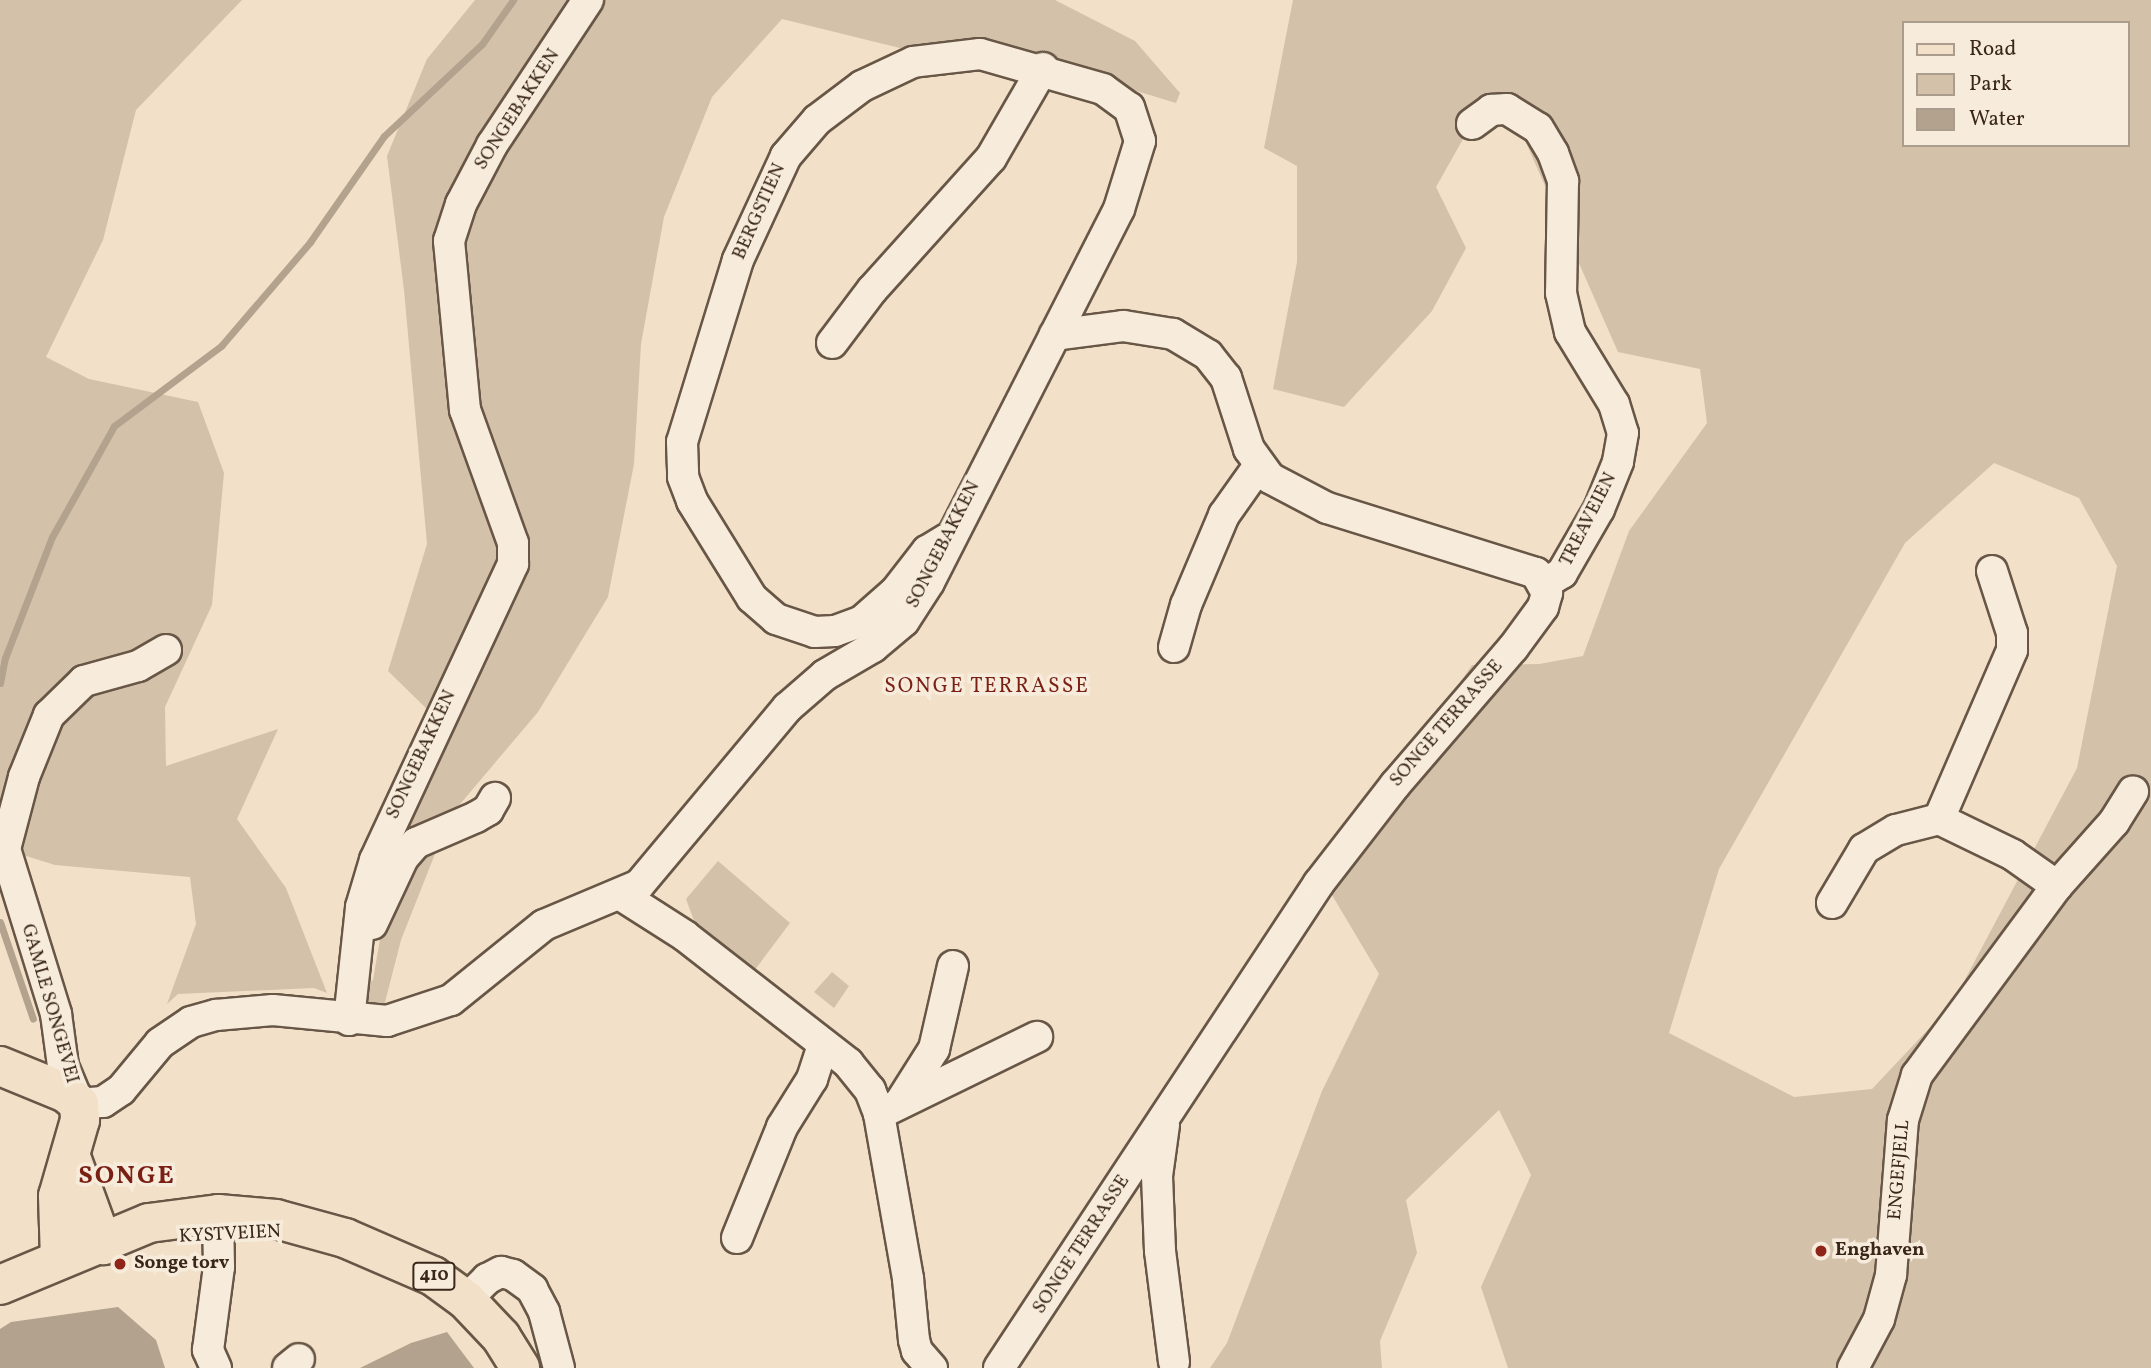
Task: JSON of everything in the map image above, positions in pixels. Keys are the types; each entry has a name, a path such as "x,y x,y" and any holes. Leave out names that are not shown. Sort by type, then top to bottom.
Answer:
{"main road":[{"name":"GAMLE SONGEVEI","path":"0,1066 66,1093 79,1104 80,1120 58,1196 60,1258"},
{"path":"71,1157 103,1245"},
{"name":"KYSTVEIEN","path":"0,1285 60,1258 103,1245 218,1223 315,1231 406,1262 466,1300 501,1337 520,1368"}],"street":[{"name":"SONGEBAKKEN","path":"349,1020 361,907 375,860 513,564 513,543 465,410 449,241 461,204 492,145 588,0"},
{"name":"BERGSTIEN","path":"947,538 927,551 896,591 862,621 835,631 815,632 786,623 752,598 707,529 683,477 682,442 737,260 759,208 786,156 817,120 862,86 925,59 980,54 1043,68"},
{"name":"SONGEBAKKEN","path":"79,1104 103,1102 121,1090 160,1043 191,1022 239,1011 273,1010 349,1020 387,1021 451,1000 544,925 579,907 621,895 653,870 787,708 825,675 873,648 904,621 929,582 947,538 1055,335 1118,209 1140,141 1129,108 1114,94 1043,68"},
{"path":"832,343 872,290 991,158 1043,68"},
{"name":"TREAVEIEN","path":"1472,124 1491,110 1507,109 1538,128 1563,181 1561,293 1570,332 1614,404 1623,433 1618,462 1599,509 1562,573 1544,584"},
{"path":"1055,335 1123,326 1153,328 1174,334 1208,355 1226,378 1258,467 1270,478 1327,508 1408,529 1536,573 1544,584"},
{"path":"1174,648 1186,604 1224,515 1258,467"},
{"path":"1940,819 2012,650 2012,633 1992,571"},
{"name":"SONGE TERRASSE","path":"999,1368 1319,883 1543,607 1544,584"},
{"name":"GAMLE SONGEVEI","path":"79,1104 63,1066 56,1014 5,849 24,777 50,715 84,681 138,666 166,650"},
{"name":"ENGEFJELL","path":"1853,1368 1879,1319 1892,1275 1903,1120 1917,1075 2057,886 2114,822 2133,791"},
{"path":"354,958 403,858 432,833 488,810 495,798"},
{"path":"1832,903 1848,870 1864,849 1896,830 1940,819 2012,855 2057,886"},
{"path":"621,895 685,936 823,1045 859,1076 889,1109 920,1362"},
{"path":"889,1109 934,1049 953,966"},
{"path":"889,1109 1037,1037"},
{"path":"737,1238 782,1127 812,1079 823,1045"},
{"name":"SONGE TERRASSE","path":"1163,1121 1165,1139 1157,1176 1160,1251 1174,1362"},
{"path":"216,1368 208,1350 218,1223"},
{"path":"466,1300 487,1279 501,1272 513,1275 532,1289 544,1312 559,1368"}],"green space":[{"path":"0,0 242,0 136,110 103,240 46,357 89,379 198,402 224,473 212,605 165,707 166,766 278,729 237,819 286,888 327,993 314,988 178,994 167,1004 196,924 190,877 55,865 0,848"},
{"path":"475,0 1055,0 1135,41 1180,93 1176,103 1047,64 912,51 782,19 712,97 664,217 641,344 634,464 608,597 538,712 450,816 401,940 383,1010 350,1000 373,980 396,845 435,717 388,671 427,544 404,290 387,156 427,59"},
{"path":"1293,0 2151,0 2151,1368 1508,1368 1481,1287 1531,1175 1499,1110 1406,1200 1417,1253 1380,1341 1382,1368 1210,1368 1227,1343 1322,1091 1379,974 1329,890 1397,774 1472,665 1539,664 1583,656 1629,531 1707,423 1700,369 1618,352 1520,129 1480,109 1436,187 1466,248 1432,311 1344,407 1273,389 1297,262 1297,166 1264,148","holes":["1994,463 2079,498 2117,566 2077,768 1952,1004 1872,1089 1794,1097 1669,1033 1719,869 1905,543"]},
{"path":"718,861 790,923 754,971 699,934 686,899"},
{"path":"832,972 849,986 834,1008 814,992"}],"water":[{"path":"118,1307 156,1340 165,1368 0,1368 0,1329 11,1322"},
{"path":"447,1332 474,1368 360,1368 411,1343"}],"waterway":[{"path":"0,683 5,658 52,537 114,426 221,346 310,242 384,136 482,44 513,0"},
{"path":"0,922 33,1019"}],"place":[{"name":"Enghaven","path":"1821,1251"},
{"name":"Songe torv","path":"120,1264"}],"district":[{"name":"SONGE TERRASSE","path":"987,687"},
{"name":"SONGE","path":"127,1177"}]}
